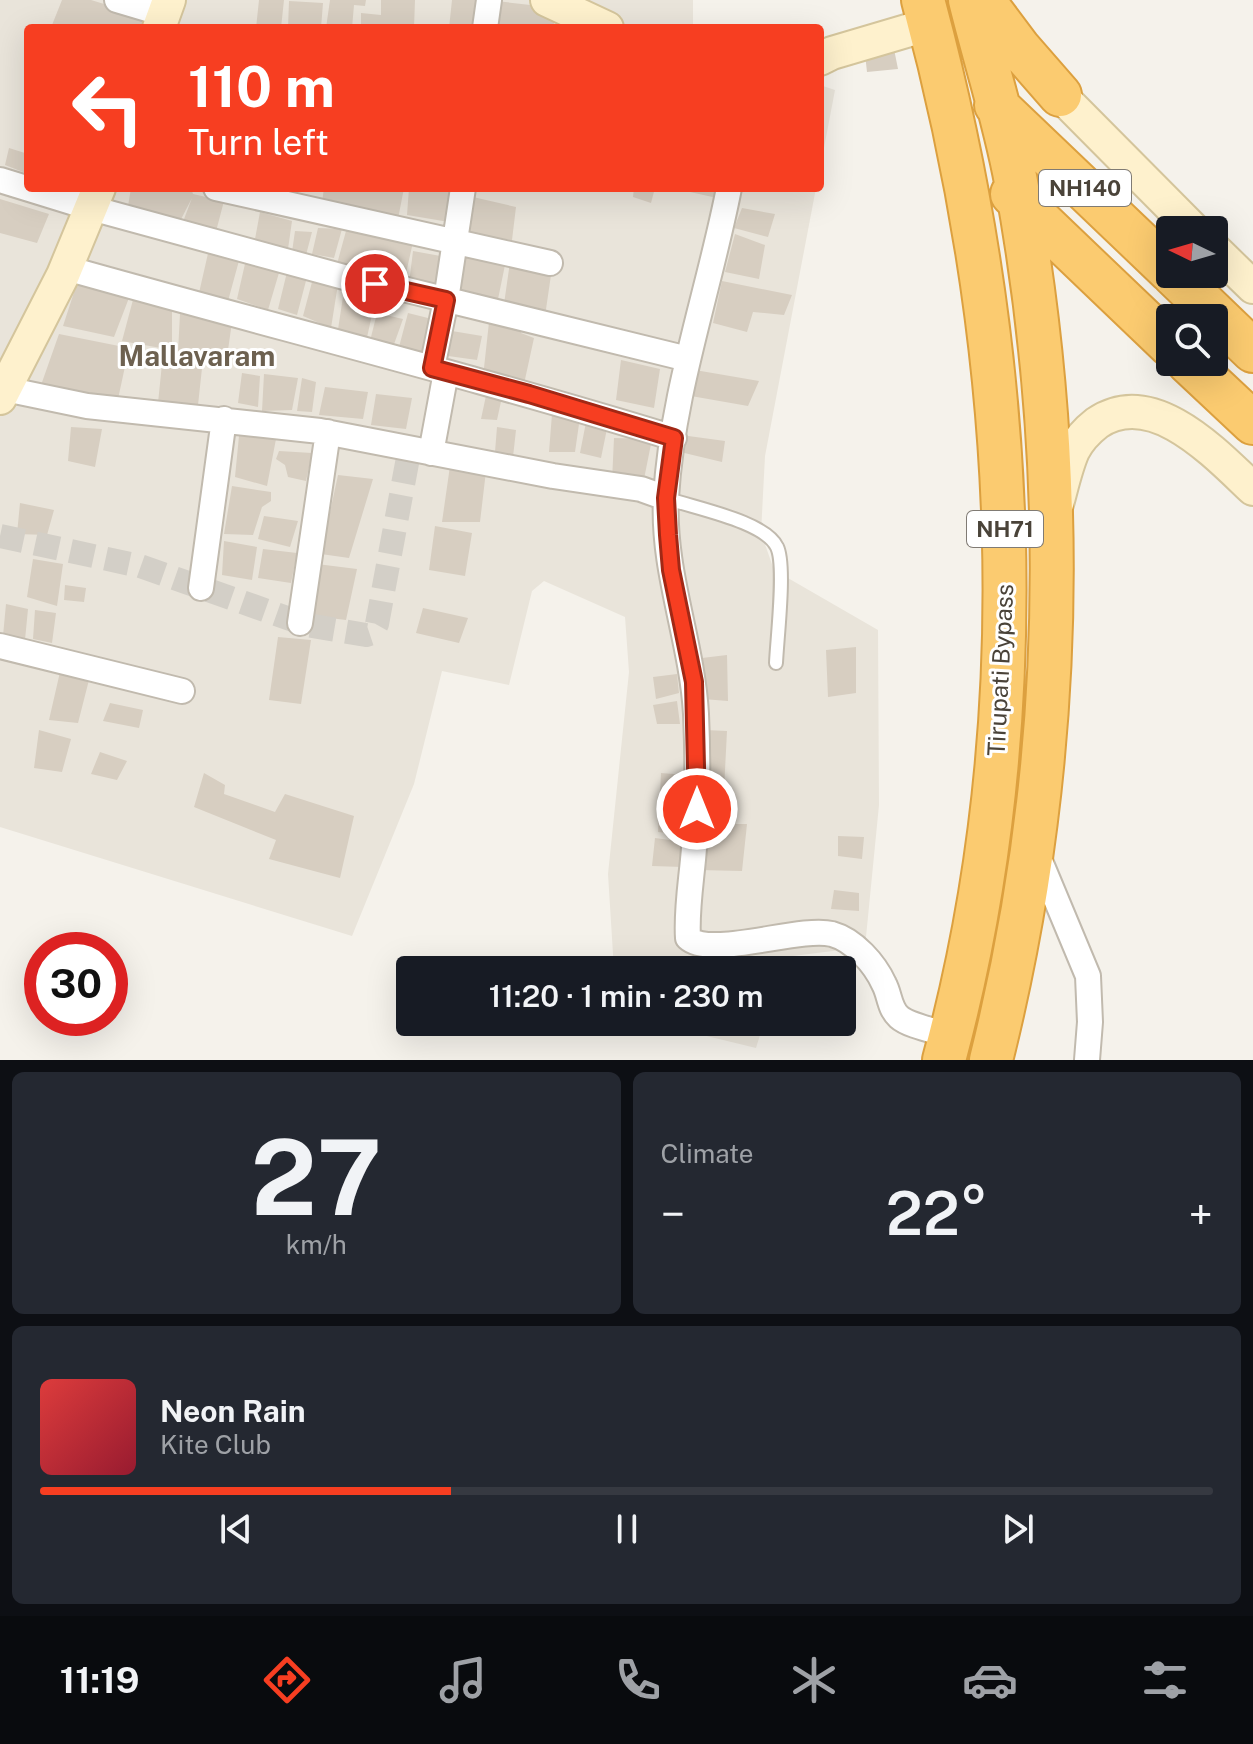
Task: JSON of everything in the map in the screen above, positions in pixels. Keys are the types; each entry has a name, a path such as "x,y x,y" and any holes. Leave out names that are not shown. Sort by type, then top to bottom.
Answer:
{"highway":[{"name":"Tirupati Bypass","path":"970,0 1019,199 1042,359 1051,524 1051,663 1035,846 991,1060"},
{"path":"983,0 1060,95"},
{"name":"Tirupati Bypass","path":"926,12 957,135 993,355 1003,468 1006,566 1004,652 994,790 982,881 947,1048"},
{"path":"957,135 969,109 988,102 998,106 1060,95"},
{"name":"NH140","path":"998,106 1156,259"},
{"name":"Tirupati Bypass","path":"957,135 968,154 981,167 1019,199 1156,331"},
{"name":"NH140","path":"1187,288 1253,351"},
{"path":"1203,376 1253,423"}],"street":[{"path":"117,0 164,14"},
{"path":"486,24 489,0"},
{"path":"547,0 598,24"},
{"path":"824,57 926,12"},
{"path":"1060,95 1180,216"},
{"path":"0,180 24,185"},
{"path":"63,192 95,198 355,280 688,359"},
{"path":"233,192 550,263"},
{"path":"431,453 446,300 462,192"},
{"path":"728,192 688,359 666,498 671,570 694,682 696,715 697,809 688,938 697,943 728,944 812,933 840,937 857,949 871,965 901,1018 947,1048"},
{"path":"95,198 66,268 2,394 328,432 553,476 641,489 666,498"},
{"path":"1228,263 1253,287"},
{"path":"66,268 529,394 674,438"},
{"path":"1051,524 1074,448 1091,428 1107,416 1131,411 1159,416 1184,429 1253,489"},
{"path":"201,588 224,419"},
{"path":"300,623 328,432"},
{"path":"0,646 182,691"},
{"path":"1035,846 1088,976 1090,1022 1087,1060"}],"lane":[{"path":"666,498 746,524 764,532 775,543 781,561 776,663"}],"shaded area":[{"path":"0,0 693,0 693,24 24,24 24,192 815,192 765,456 761,533 774,570 878,630 879,805 865,947 793,956 613,956 608,874 629,672 625,617 544,581 532,591 509,685 442,671 414,784 352,936 0,827"},
{"path":"824,86 835,90 824,148"},
{"path":"707,1036 760,1036 756,1048"}],"building":[{"path":"62,0 91,0 150,18 148,24 52,24"},
{"path":"259,0 284,0 281,24 256,24"},
{"path":"330,0 366,0 365,6 354,5 352,24 327,24"},
{"path":"381,0 415,0 414,24 361,24 361,13 381,15"},
{"path":"452,0 483,0 479,24 449,24"},
{"path":"289,1 323,3 321,24 288,24"},
{"path":"496,1 557,8 554,24 493,24"},
{"path":"894,49 898,69 867,72 865,54"},
{"path":"9,148 24,153 24,172 5,165"},
{"path":"130,192 192,192 224,201 214,239 181,227 192,198 177,227 127,212"},
{"path":"323,192 403,192 398,219 322,203"},
{"path":"409,192 453,192 449,222 407,215"},
{"path":"634,192 654,192 651,203 633,197"},
{"path":"690,192 719,192 717,198"},
{"path":"473,197 516,207 512,240 469,234"},
{"path":"0,199 49,214 37,243 0,233"},
{"path":"742,208 775,214 768,237 734,228"},
{"path":"260,212 292,221 287,256 253,250"},
{"path":"318,228 342,229 334,258 312,254"},
{"path":"295,231 312,232 306,255 292,252"},
{"path":"346,231 413,242 405,278 337,264"},
{"path":"735,234 765,245 759,279 725,272"},
{"path":"209,249 240,257 228,301 199,293"},
{"path":"413,251 446,257 441,291 409,284"},
{"path":"465,253 505,265 497,304 459,299"},
{"path":"247,255 281,266 268,310 237,299"},
{"path":"510,262 551,275 545,316 504,304"},
{"path":"288,268 307,277 297,315 278,309"},
{"path":"79,277 132,290 114,337 63,326"},
{"path":"722,281 792,295 784,315 753,312 747,332 713,323"},
{"path":"312,282 338,284 331,328 303,316"},
{"path":"344,290 377,292 366,342 337,336"},
{"path":"134,296 172,302 172,350 122,341"},
{"path":"377,313 403,319 393,347 370,341"},
{"path":"408,313 432,319 422,354 399,347"},
{"path":"490,313 524,323 521,333 534,338 524,384 483,377"},
{"path":"180,314 232,322 226,364 178,352"},
{"path":"446,330 482,336 477,360 441,355"},
{"path":"59,334 129,348 118,399 40,388"},
{"path":"163,354 203,359 198,405 158,403"},
{"path":"621,360 660,369 654,408 616,400"},
{"path":"695,370 759,381 748,406 691,396"},
{"path":"242,373 260,376 258,407 238,403"},
{"path":"264,374 298,378 292,410 262,411"},
{"path":"302,378 316,382 312,412 297,411"},
{"path":"325,387 368,392 363,419 319,415"},
{"path":"487,391 502,397 497,420 481,419"},
{"path":"376,394 412,398 406,429 371,425"},
{"path":"552,414 580,417 575,452 549,452"},
{"path":"587,417 609,419 601,458 580,453"},
{"path":"71,427 102,429 95,467 68,461"},
{"path":"497,427 516,430 513,457 495,452"},
{"path":"681,435 725,441 722,462 676,451"},
{"path":"239,436 276,439 267,486 235,477"},
{"path":"614,438 652,439 643,484 612,481"},
{"path":"279,451 312,453 306,481 288,477 285,465 276,459"},
{"path":"450,466 486,471 480,522 442,522"},
{"path":"338,475 373,479 349,558 321,554"},
{"path":"232,486 271,492 271,501 262,507 253,535 224,534"},
{"path":"20,503 54,510 47,535 17,534"},
{"path":"264,516 298,521 290,547 258,539"},
{"path":"435,526 472,533 465,576 429,570"},
{"path":"224,541 257,547 252,580 222,575"},
{"path":"263,549 297,553 291,583 258,578"},
{"path":"33,559 63,564 57,606 27,597"},
{"path":"317,564 357,569 346,620 313,616"},
{"path":"65,585 86,588 84,602 64,600"},
{"path":"6,604 28,609 25,640 3,636"},
{"path":"423,608 468,618 459,643 416,633"},
{"path":"35,610 56,613 52,643 33,639"},
{"path":"278,637 311,640 301,704 269,700"},
{"path":"856,647 856,693 828,697 826,650"},
{"path":"727,655 728,701 703,699 702,658"},
{"path":"60,672 90,676 78,723 49,720"},
{"path":"677,674 679,693 656,699 653,677"},
{"path":"677,701 680,724 657,724 653,705"},
{"path":"110,703 143,710 139,728 103,721"},
{"path":"39,730 71,739 62,772 34,768"},
{"path":"705,730 727,731 724,790 705,788"},
{"path":"100,752 127,761 117,780 91,774"},
{"path":"204,773 225,785 224,794 275,812 285,794 354,816 340,878 269,859 276,840 194,807"},
{"path":"661,773 686,775 684,835 658,832"},
{"path":"703,797 728,797 727,814 701,817"},
{"path":"698,824 747,824 742,871 698,870"},
{"path":"838,836 864,837 862,859 838,856"},
{"path":"655,838 685,842 683,867 652,866"},
{"path":"834,890 859,893 859,911 831,909"}],"tunnel":[{"path":"0,536 140,566 307,625 366,635 372,633 377,624 410,447"}],"district":[{"name":"Mallavaram","path":"197,356"}],"route":[{"path":"375,284 446,300 432,368 674,438 666,498 668,535 671,570 694,682 697,809"}]}
